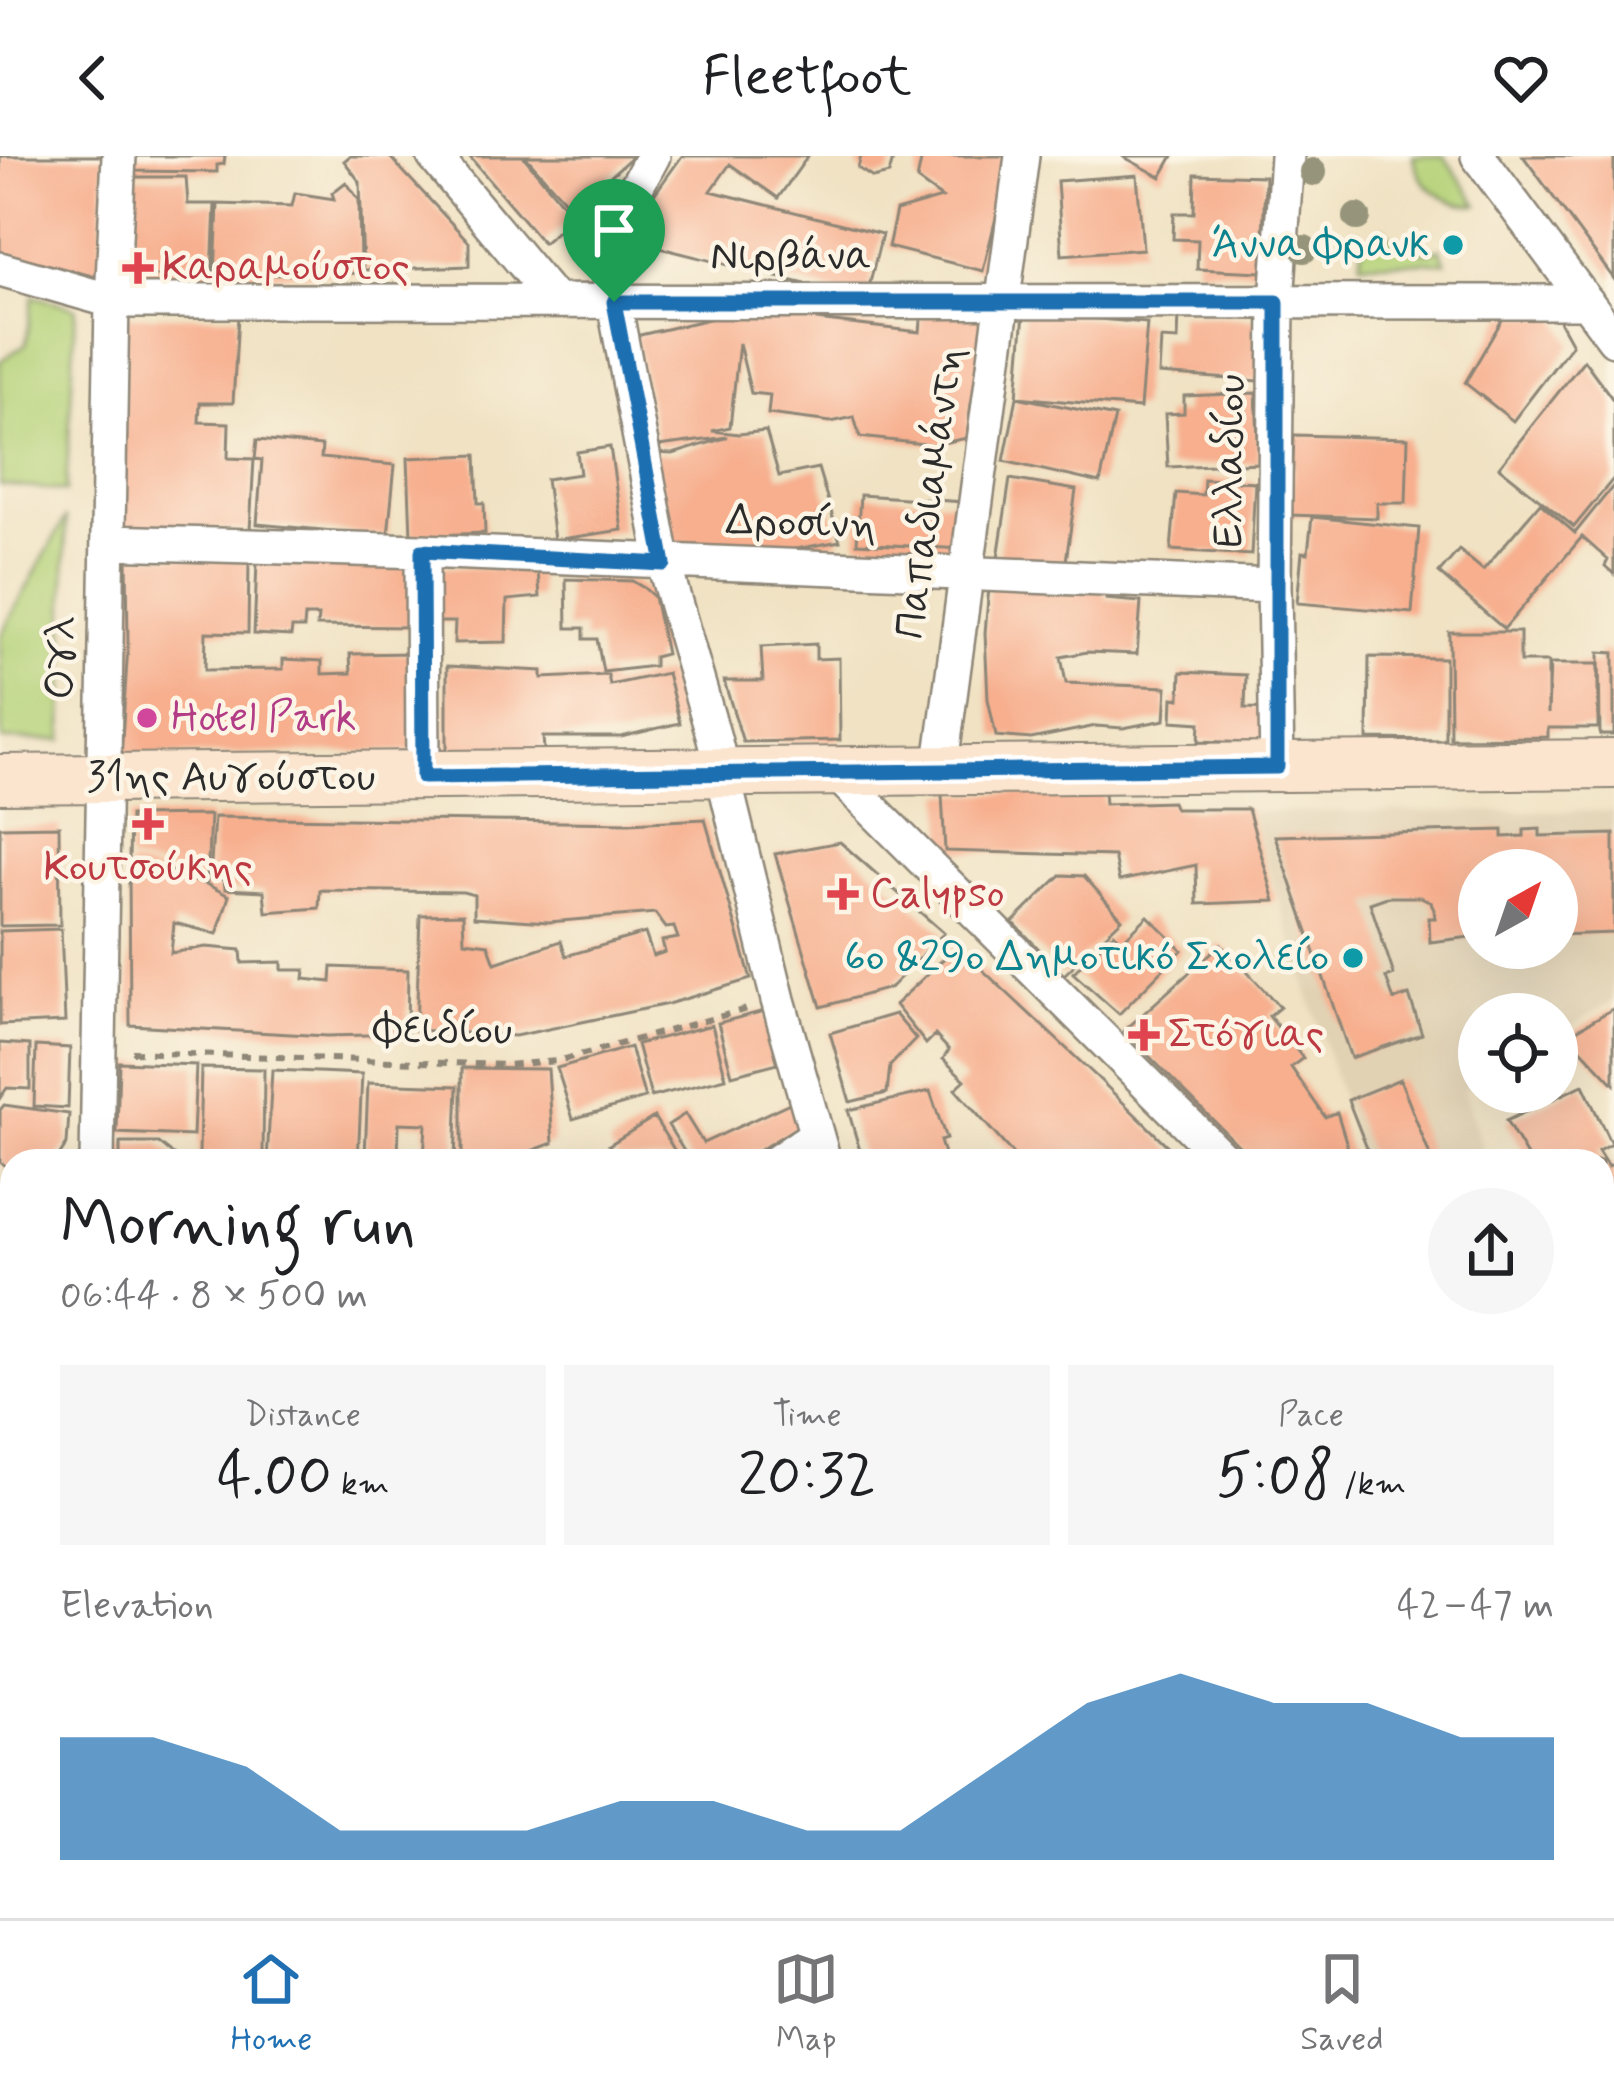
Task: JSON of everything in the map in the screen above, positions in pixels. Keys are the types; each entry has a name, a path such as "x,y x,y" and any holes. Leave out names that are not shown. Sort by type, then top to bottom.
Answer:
{"main road":[{"name":"31ης Αυγούστου","path":"0,779 1614,764"}],"street":[{"name":"Ογλ","path":"97,1149 112,301 119,156"},
{"path":"434,156 555,301"},
{"path":"653,156 618,221 608,272 664,564 820,1148"},
{"name":"Παπαδιαμάντη","path":"940,771 1022,156"},
{"name":"Ελλαδίου","path":"1277,767 1277,302 1287,156"},
{"path":"1478,156 1614,339"},
{"name":"Νιρβάνα","path":"0,269 112,301 1587,302"},
{"name":"Δροσίνη","path":"109,542 1274,586"},
{"path":"422,551 423,777"},
{"path":"835,772 1213,1149"}],"path":[{"name":"Φειδίου","path":"98,1051 523,1064 558,1061 778,1000"}],"shaded area":[{"path":"1614,811 1614,1001 1578,1022 1578,993 1458,993 1458,1113 1472,1113 1483,1149 1357,1149 1251,812"}],"green space":[{"path":"1413,156 1444,156 1478,205 1456,203 1436,192 1420,176"},
{"path":"1384,228 1408,249 1440,249 1446,262 1360,263 1362,246"},
{"path":"33,296 76,308 66,491 0,485 0,361 26,344"},
{"path":"66,517 63,740 2,740 0,636"}],"building":[{"path":"0,156 104,156 100,278 0,252"},
{"path":"132,156 225,156 217,172 131,171"},
{"path":"350,156 389,156 469,242 469,266 363,270 360,182 344,161"},
{"path":"469,156 523,156 574,217 543,243"},
{"path":"525,156 633,156 609,177 595,202 579,216"},
{"path":"682,156 808,156 778,198 730,164 711,191 882,234 866,299 628,240 626,234"},
{"path":"861,156 894,156 889,174 873,178 858,168"},
{"path":"922,156 1011,156 983,271 888,247 896,211 942,198 917,180"},
{"path":"1122,156 1173,156 1161,177"},
{"path":"1523,156 1614,156 1614,279"},
{"path":"1195,174 1265,176 1262,272 1197,269 1198,240 1173,239 1174,213 1194,213"},
{"path":"1137,175 1143,249 1062,255 1057,181"},
{"path":"134,177 186,177 188,204 215,204 212,276 131,276"},
{"path":"346,182 359,200 360,273 215,276 218,204 292,206 295,193 334,199 332,193"},
{"path":"761,307 815,314 817,320 920,332 922,311 986,318 988,400 971,404 967,438 933,445 860,437 854,417 831,422 768,414 770,395 751,393 739,343 730,427 712,431 766,431 779,476 818,468 840,541 774,553 674,546 654,453 673,454 728,437 658,446 636,336"},
{"path":"1024,313 1147,323 1140,408 1017,397"},
{"path":"1179,314 1264,320 1259,381 1159,374 1161,339 1178,340"},
{"path":"1505,315 1557,317 1572,344 1513,421 1465,383"},
{"path":"126,316 238,316 233,403 200,403 199,422 229,423 228,458 254,459 250,530 119,527"},
{"path":"1584,360 1614,401 1614,478 1574,527 1499,467"},
{"path":"1256,393 1259,463 1168,467 1165,414 1184,413 1184,396"},
{"path":"1017,397 1115,417 1100,483 1004,461"},
{"path":"1294,435 1408,438 1406,503 1377,503 1377,518 1291,515"},
{"path":"257,440 322,446 321,458 395,465 388,536 257,524 262,460 255,459"},
{"path":"610,447 622,530 554,540 546,479 580,474 577,452"},
{"path":"476,455 485,533 411,536 408,458"},
{"path":"1010,479 1076,490 1065,568 998,558"},
{"path":"1204,479 1255,482 1251,555 1171,550 1176,493 1203,495"},
{"path":"1614,485 1614,574 1605,566 1608,560 1582,537 1504,629 1439,573 1459,550 1483,570 1540,503 1575,533"},
{"path":"860,495 964,502 962,549 857,543"},
{"path":"1312,517 1419,528 1412,613 1297,603 1302,552 1308,553"},
{"path":"127,554 249,560 248,633 206,632 205,670 283,669 283,659 322,661 322,674 351,673 350,654 412,653 415,751 121,756 128,645"},
{"path":"257,563 411,567 411,627 317,626 318,616 305,616 304,628 292,628 291,636 254,634"},
{"path":"432,567 538,570 540,597 507,600 506,642 454,643 455,622 438,622"},
{"path":"566,579 632,581 644,588 654,597 666,654 654,657 654,666 603,672 597,639 584,639 584,628 567,628"},
{"path":"989,587 1104,589 1106,599 1141,602 1137,654 1087,652 1061,657 1066,683 1167,687 1165,720 1123,728 1096,726 1031,739 996,736 988,699"},
{"path":"1449,632 1520,632 1520,662 1548,662 1548,714 1550,664 1598,664 1598,728 1548,728 1548,737 1450,738"},
{"path":"816,644 816,659 839,658 840,740 743,742 724,681 763,681 761,647"},
{"path":"1599,652 1614,653 1614,735 1600,735"},
{"path":"1369,657 1445,658 1445,740 1368,739"},
{"path":"447,666 542,671 542,678 608,675 610,685 667,673 680,723 621,737 543,737 544,750 447,751"},
{"path":"1181,672 1246,675 1245,708 1277,709 1276,744 1199,741 1200,723 1172,721 1173,698 1180,699"},
{"path":"1104,792 1105,804 1172,802 1175,809 1248,809 1275,901 1197,904 1196,865 1119,881 1114,856 945,851 942,794"},
{"path":"210,815 207,881 129,860 130,816"},
{"path":"214,817 629,823 705,819 751,979 668,1004 515,1036 416,1030 420,915 463,914 464,941 488,944 495,963 561,941 566,956 645,933 653,956 665,952 662,941 678,938 674,927 666,928 655,913 549,922 474,917 474,895 463,892 320,890 319,908 266,912 264,891 225,889 224,880 210,877"},
{"path":"59,826 60,925 0,926 0,827"},
{"name":"6ο &29ο Δημοτικό Σχολείο","path":"1540,829 1540,836 1614,834 1614,933 1578,934 1578,849 1458,849 1458,939 1430,942 1429,918 1435,918 1434,910 1421,897 1387,897 1370,903 1394,975 1386,978 1394,1000 1409,995 1422,1034 1351,1058 1275,836 1503,830 1503,837 1524,836 1524,830"},
{"name":"Calypso","path":"840,842 944,933 890,988 821,1007 775,854"},
{"path":"129,864 206,884 229,896 217,934 174,923 171,953 206,947 241,950 242,963 282,962 282,970 305,970 304,979 331,982 332,967 408,970 407,1034 327,1036 130,1025"},
{"path":"1061,875 1084,876 1122,919 1064,975 1013,922"},
{"path":"1148,916 1182,950 1119,1014 1073,973 1114,933 1122,941"},
{"path":"61,929 65,1022 0,1025 0,931"},
{"path":"1221,944 1280,1007 1269,1016 1303,1058 1291,1067 1325,1117 1337,1112 1348,1149 1242,1149 1124,1031"},
{"path":"957,946 1171,1149 1008,1149 955,1089 965,1080 943,1059 949,1050 935,1035 926,1044 895,1005"},
{"path":"1614,1008 1614,1084 1578,1046 1578,1029"},
{"path":"764,1011 778,1063 732,1075 718,1023"},
{"path":"895,1014 916,1039 890,1066 887,1093 850,1102 830,1033"},
{"path":"712,1025 726,1078 651,1097 637,1044"},
{"path":"0,1043 30,1045 30,1089 7,1088 0,1098"},
{"path":"36,1046 70,1048 68,1108 34,1106"},
{"path":"630,1047 645,1098 573,1119 557,1068"},
{"path":"119,1062 196,1065 193,1136 117,1133"},
{"path":"201,1068 264,1069 263,1149 199,1149"},
{"path":"462,1068 548,1069 553,1143 537,1149 462,1149"},
{"path":"272,1070 362,1074 359,1149 268,1149"},
{"path":"1400,1079 1427,1149 1367,1149 1348,1100"},
{"path":"368,1083 458,1086 455,1149 425,1149 426,1124 399,1123 398,1149 365,1149"},
{"path":"1583,1085 1611,1144 1602,1149 1523,1149 1506,1121 1523,1113 1578,1113 1578,1087"},
{"path":"930,1091 946,1139 940,1141 942,1149 859,1149 848,1110"},
{"path":"792,1102 802,1124 761,1149 683,1149 668,1125 685,1114 703,1143"},
{"path":"4,1105 69,1114 67,1144 64,1149 0,1149"},
{"path":"654,1117 674,1149 612,1149 609,1145"},
{"path":"120,1143 159,1143 166,1149 120,1149"}],"place":[{"name":"Άννα Φρανκ","path":"1453,245"},
{"name":"Καραμούστος","path":"138,268"},
{"name":"Hotel Park","path":"147,718"},
{"name":"Κουτσούκης","path":"148,824"},
{"name":"Calypso","path":"843,894"},
{"name":"6ο &29ο Δημοτικό Σχολείο","path":"1353,958"},
{"name":"Στόγιας","path":"1144,1035"}],"route":[{"path":"614,302 1277,302 1277,767 423,777 422,551 664,564 614,302"}]}
